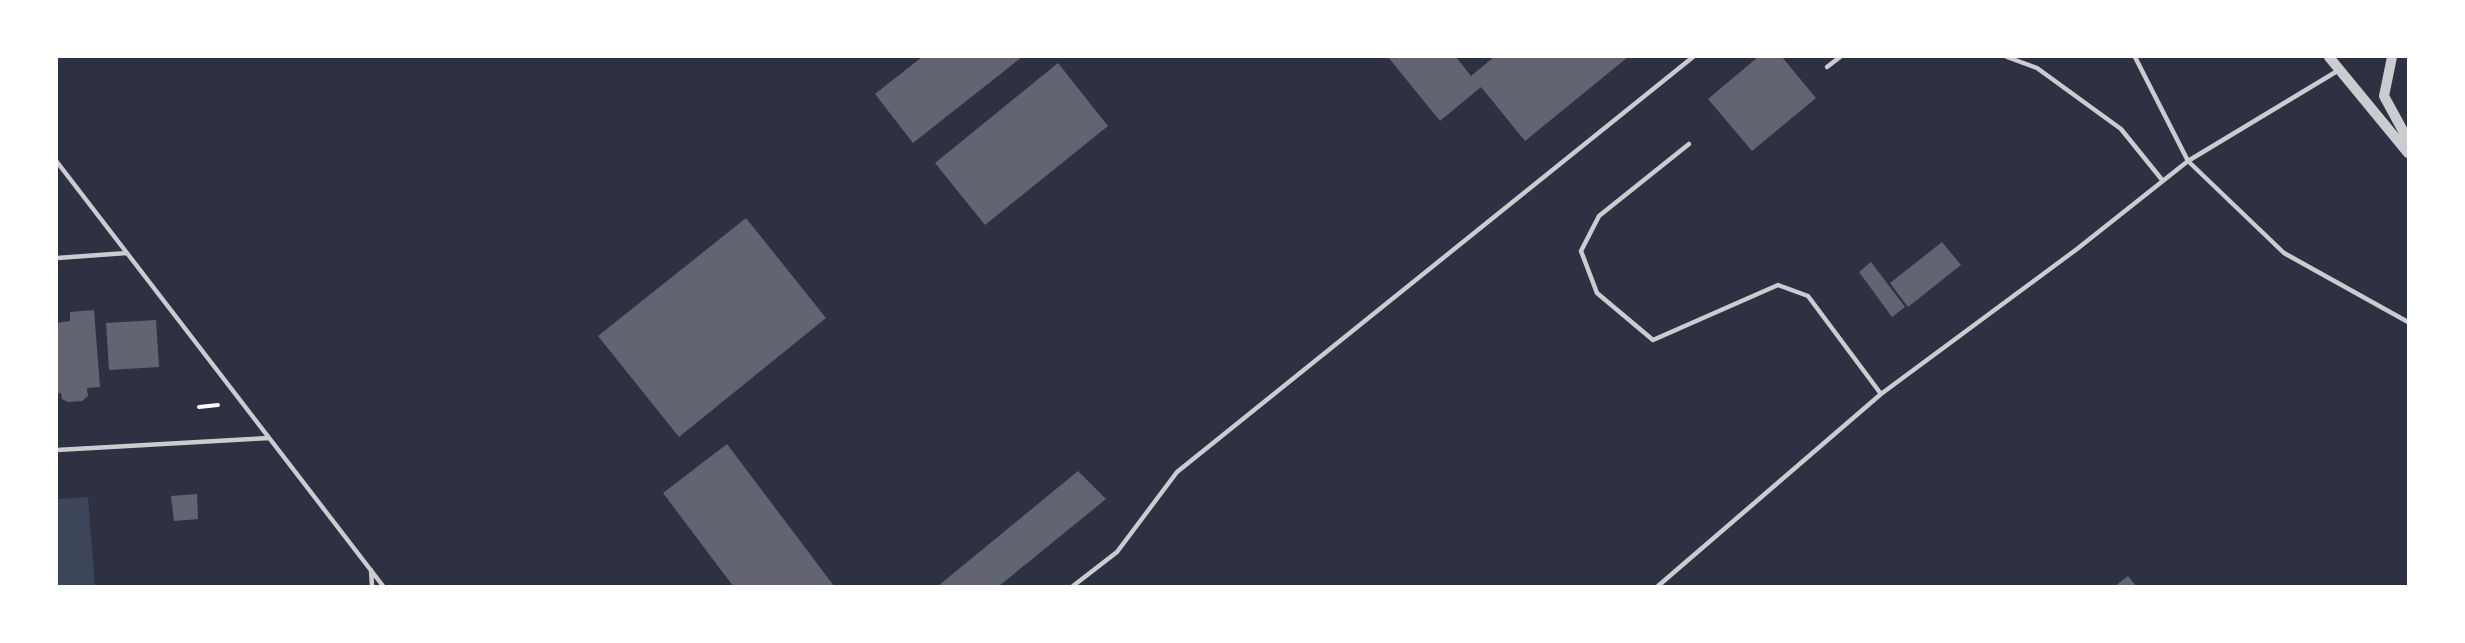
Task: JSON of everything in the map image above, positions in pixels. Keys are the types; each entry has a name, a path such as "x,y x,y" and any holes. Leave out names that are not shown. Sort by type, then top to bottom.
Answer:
{"street":[{"path":"2329,57 2408,153"},
{"path":"2392,57 2384,96 2408,140"}],"lane":[{"path":"1073,586 1117,552 1177,472 1694,57"},
{"path":"1827,67 1840,57"},
{"path":"2007,57 2037,68 2121,129 2163,180"},
{"path":"2135,57 2188,161 2284,253 2408,322"},
{"path":"1658,586 1881,394 2077,249 2188,161 2339,70"},
{"path":"1689,144 1599,216 1581,251 1597,293 1653,340 1778,285 1808,296 1881,394"},
{"path":"57,162 383,586"},
{"path":"57,258 127,254"},
{"path":"57,450 269,438"},
{"path":"371,570 372,586"}],"shaded area":[{"path":"88,497 95,586 57,586 57,499"}],"building":[{"path":"922,57 1022,57 913,143 875,94"},
{"path":"1388,57 1456,57 1471,76 1494,57 1628,57 1525,141 1481,87 1440,121"},
{"path":"1758,57 1782,57 1816,98 1752,151 1708,99"},
{"path":"1058,63 1108,126 985,225 935,163"},
{"path":"746,218 826,318 679,437 598,336"},
{"path":"1942,242 1961,265 1908,307 1890,283"},
{"path":"1871,262 1905,307 1892,317 1859,272"},
{"path":"94,310 100,387 87,388 88,396 82,401 68,402 62,399 61,393 57,394 57,323 70,321 70,312"},
{"path":"156,320 159,367 109,370 106,323"},
{"path":"727,444 834,586 733,586 663,493"},
{"path":"1078,471 1106,499 999,586 938,586"},
{"path":"197,494 198,519 174,521 171,496"},
{"path":"2128,576 2136,586 2115,586"}]}
